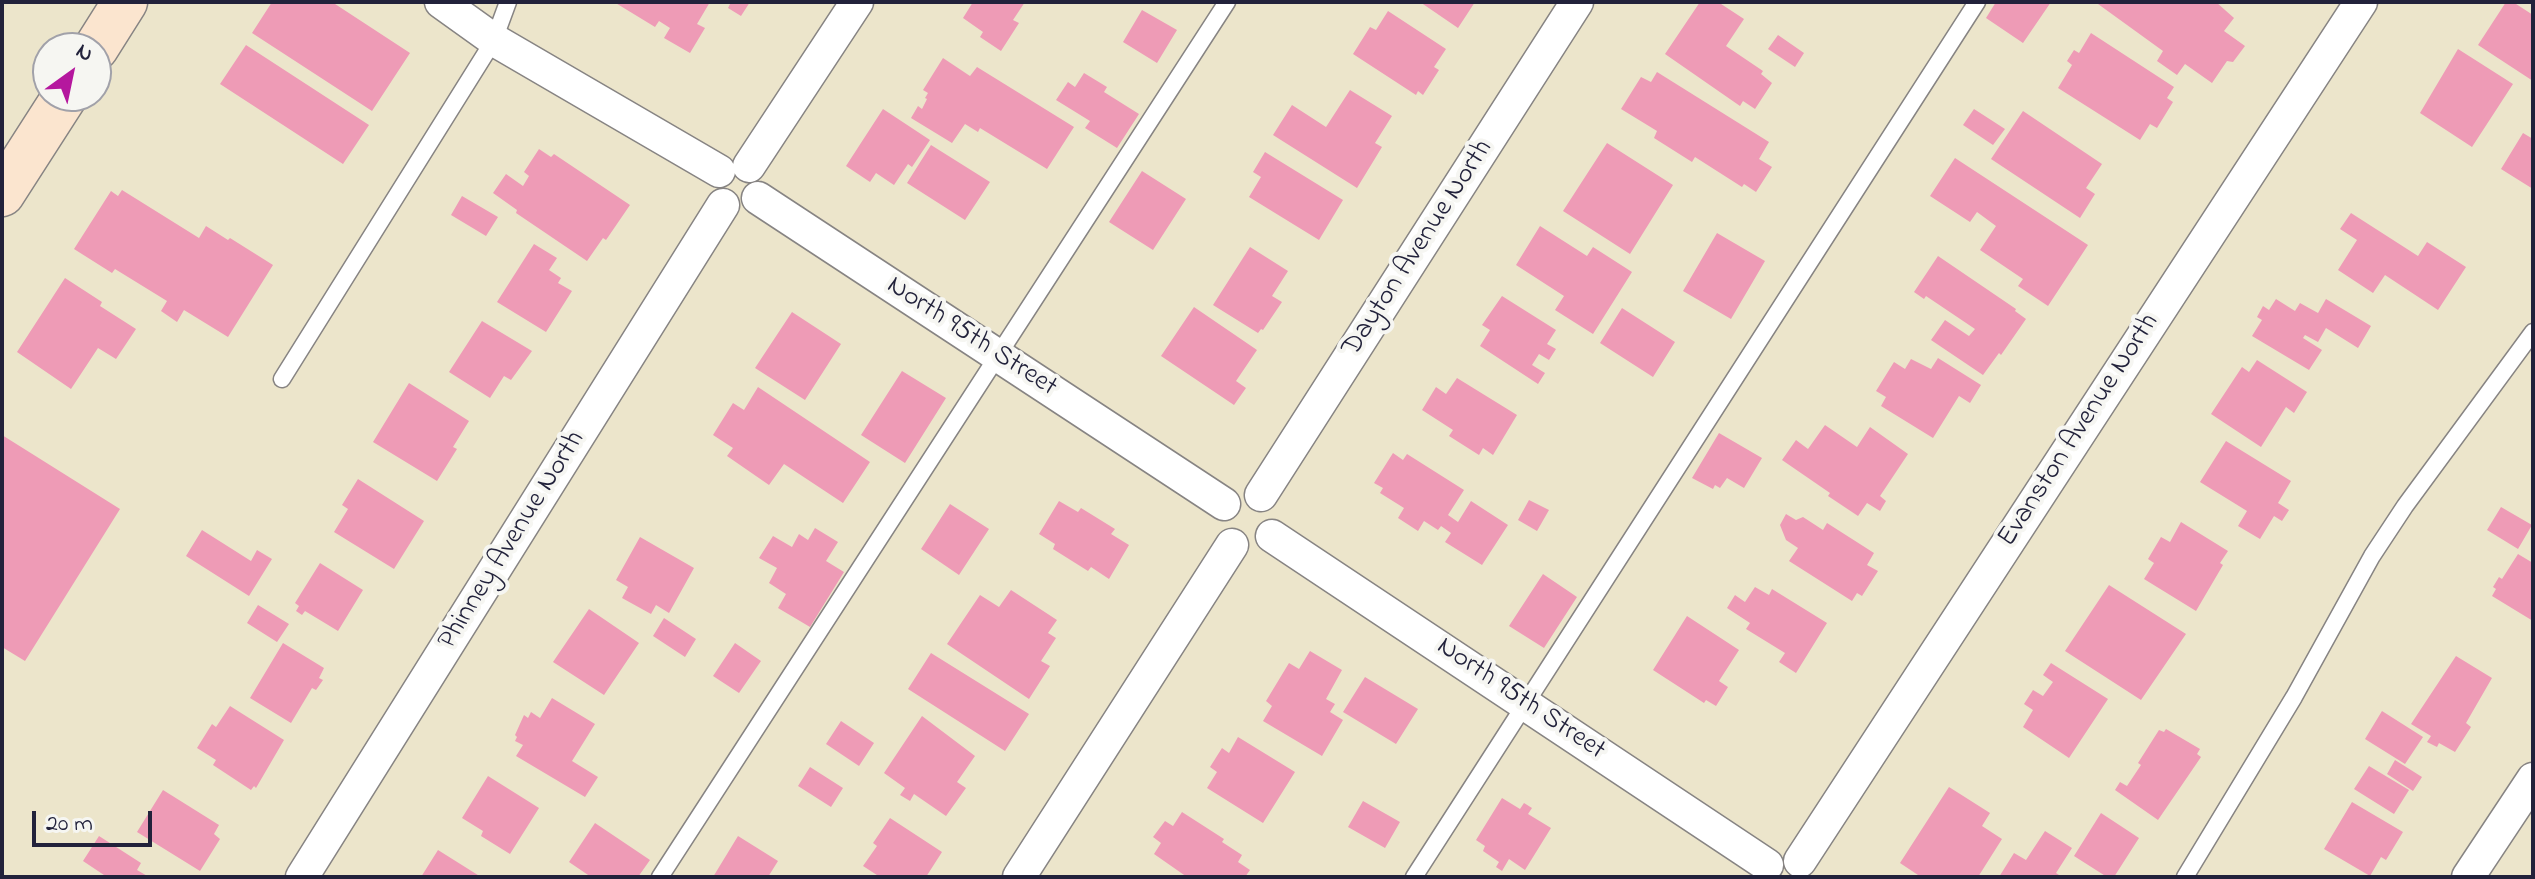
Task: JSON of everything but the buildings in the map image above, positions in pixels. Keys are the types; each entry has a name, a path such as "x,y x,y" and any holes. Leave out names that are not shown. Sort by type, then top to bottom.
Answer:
{"main road":[{"path":"106,32 125,2"},
{"path":"2,194 55,112"}],"street":[{"path":"441,2 494,40 734,168 760,178 758,198 737,210 723,205 714,190 734,168 857,2"},
{"name":"Dayton Avenue North","path":"1261,495 1577,2"},
{"name":"Evanston Avenue North","path":"1804,869 2361,2"},
{"name":"North 95th Street","path":"758,198 1224,504"},
{"name":"Phinney Avenue North","path":"302,877 723,205"},
{"path":"1242,491 1261,495 1275,509 1276,529 1272,536 1264,545 1254,549 1245,550 1232,545 1219,527 1218,518 1224,504 1242,491"},
{"name":"North 95th Street","path":"1272,536 1525,704 1766,871"},
{"path":"1019,877 1232,545"},
{"path":"2468,877 2533,779"},
{"path":"1766,871 1780,856 1794,857 1804,869"}],"lane":[{"path":"282,379 494,40 508,2"},
{"path":"660,877 1227,2"},
{"path":"1414,877 1977,2"},
{"path":"2185,877 2294,697 2372,556 2533,332"}]}
